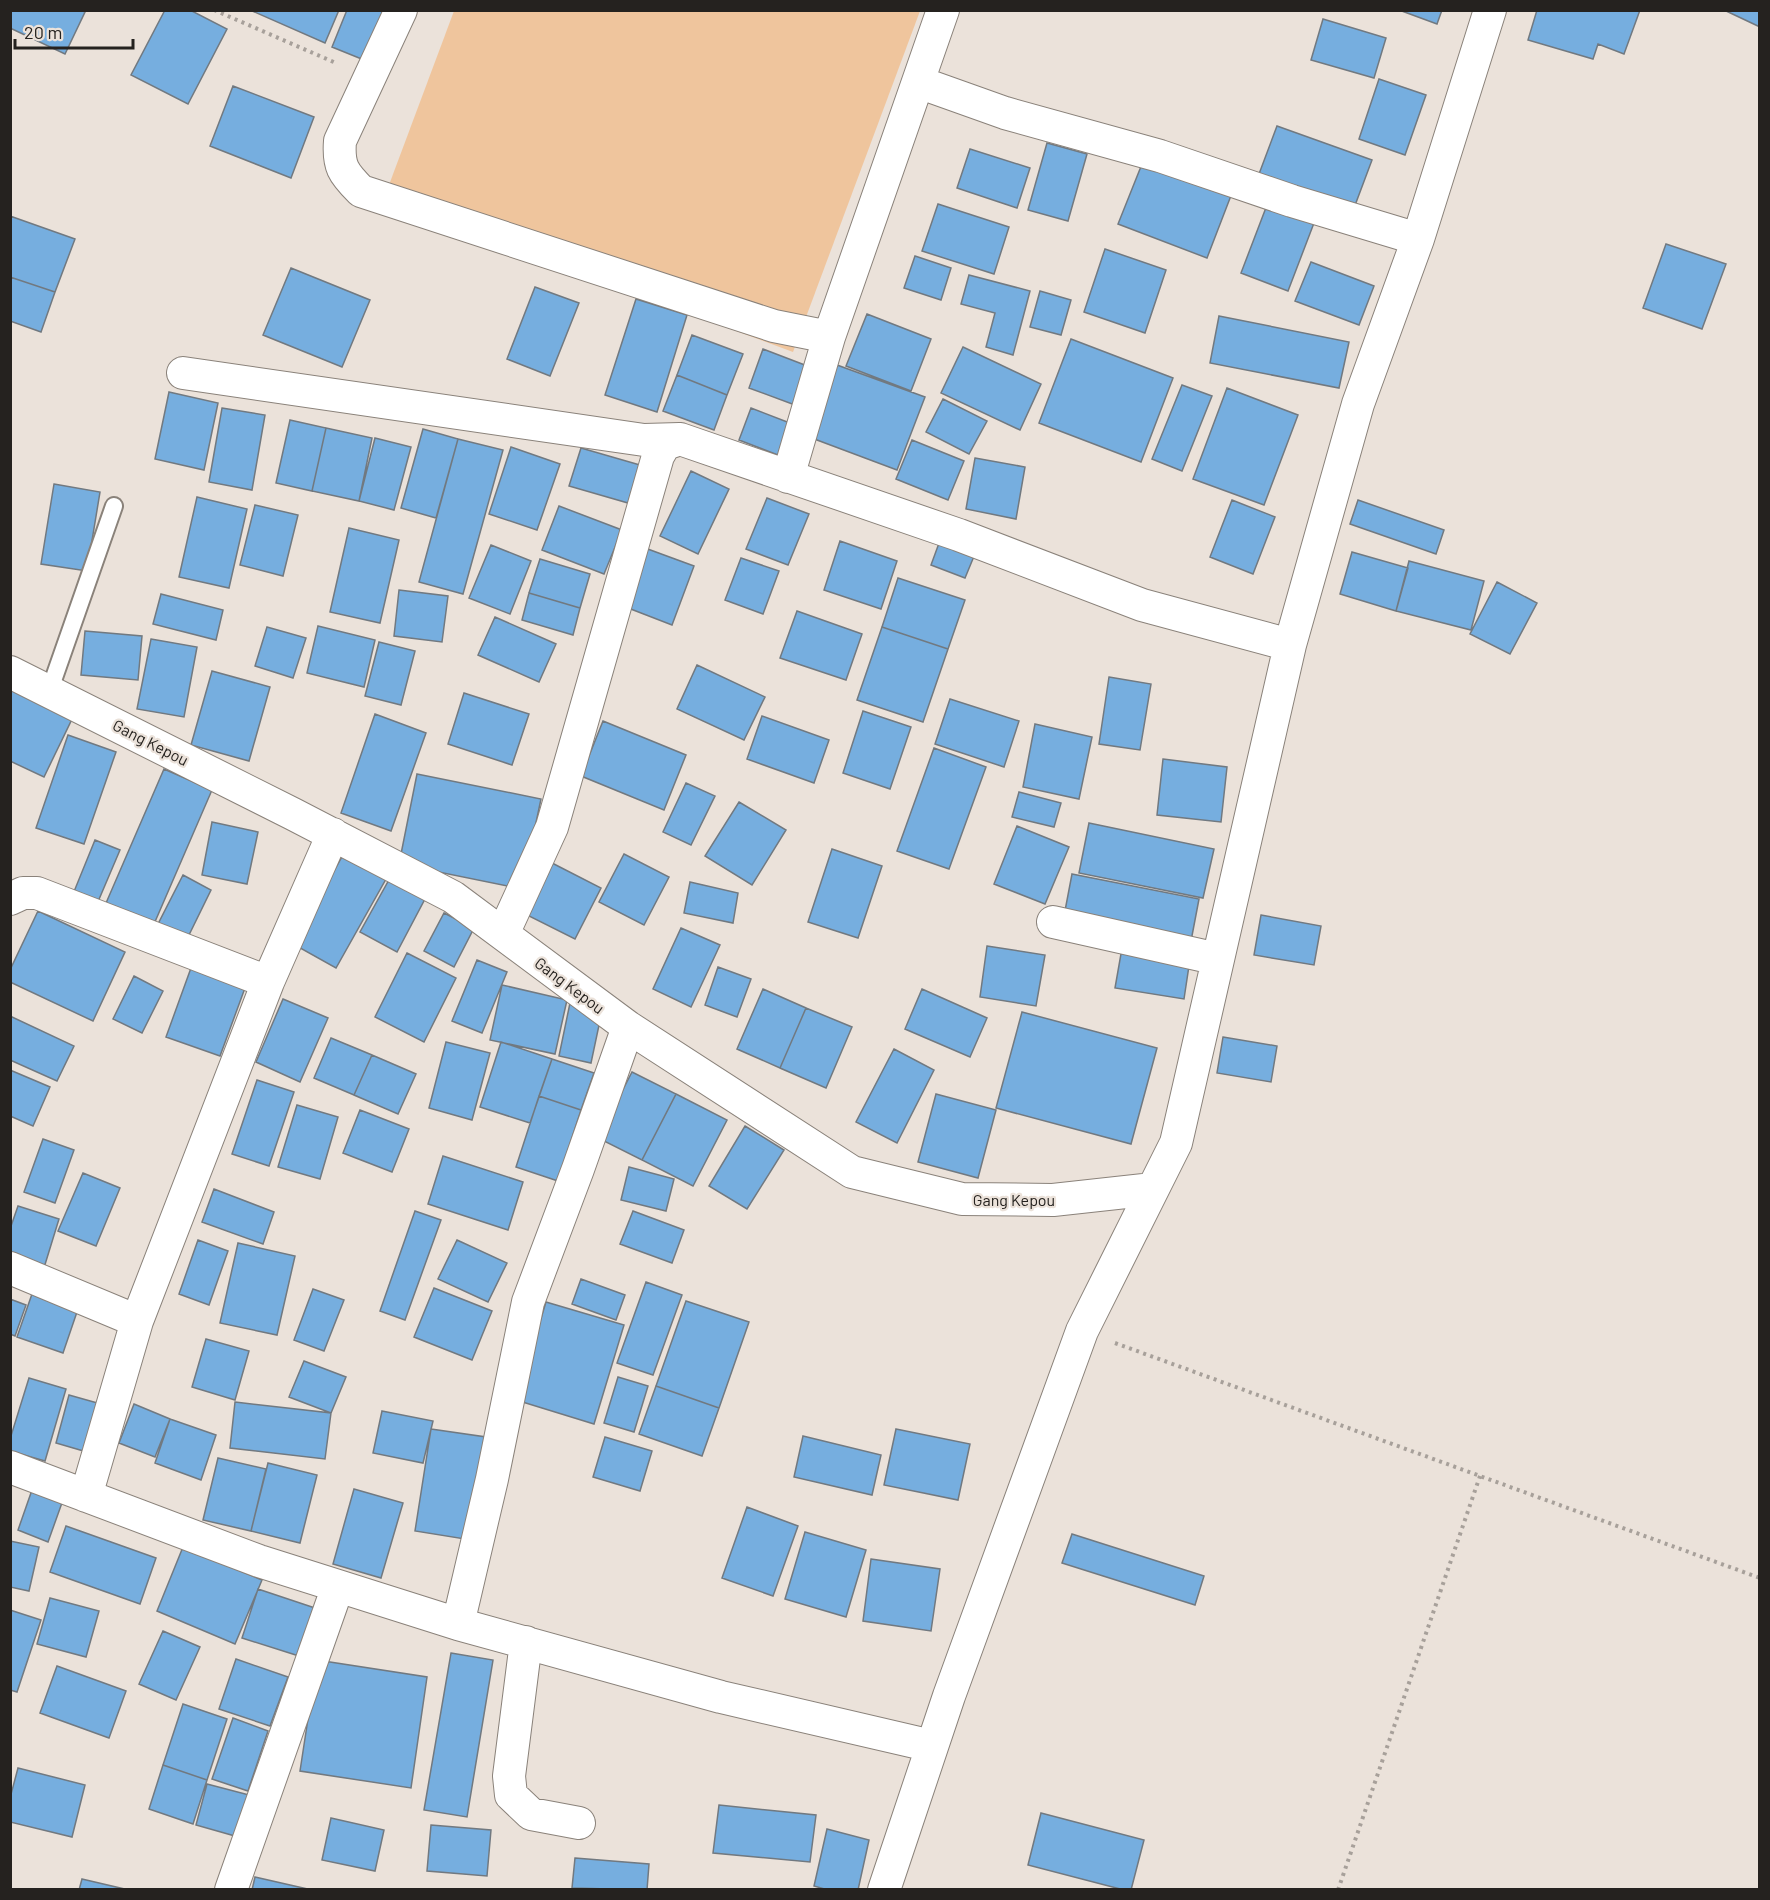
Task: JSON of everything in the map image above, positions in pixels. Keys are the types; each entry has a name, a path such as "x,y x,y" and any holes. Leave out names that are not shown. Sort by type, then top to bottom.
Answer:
{"street":[{"path":"401,10 340,141 339,158 345,176 360,191 774,326 830,337"},
{"path":"788,477 830,337 943,10"},
{"path":"884,1890 932,1746 1082,1330 1176,1143 1290,645 1358,404 1418,240 1490,10"},
{"path":"918,82 1005,113 1160,156 1418,240"},
{"path":"183,373 644,440 680,439 959,535 1142,605 1290,645"},
{"path":"503,934 552,827 658,456 665,444 680,439"},
{"name":"Gang Kepou","path":"10,672 333,834 453,897 628,1027 852,1172 962,1198 1053,1200 1153,1189"},
{"path":"86,1496 137,1321 268,982 333,834"},
{"path":"10,899 23,893 37,893 268,982"},
{"path":"1053,922 1218,959"},
{"path":"458,1624 492,1479 528,1302 628,1027"},
{"path":"10,1268 137,1321"},
{"path":"10,1467 259,1561 458,1624 721,1697 932,1746"},
{"path":"231,1890 338,1586"},
{"path":"526,1642 509,1776 511,1795 531,1814 579,1823"}],"lane":[{"path":"49,692 114,506"}],"path":[{"path":"214,10 370,78"},
{"path":"1082,1330 1760,1578"},
{"path":"1338,1890 1480,1476"}],"shaded area":[{"path":"454,11 920,11 793,352 383,201"}],"building":[{"path":"10,10 81,10 85,12 65,54 10,28"},
{"path":"165,10 190,10 227,29 188,104 131,75"},
{"path":"250,10 339,10 325,43"},
{"path":"347,10 390,10 369,62 332,47"},
{"path":"1399,10 1442,10 1437,24"},
{"path":"1537,10 1640,10 1624,54 1598,44 1593,59 1528,40"},
{"path":"1724,10 1760,10 1760,27"},
{"path":"1323,19 1386,38 1374,78 1311,60"},
{"path":"1379,79 1426,95 1405,155 1359,139"},
{"path":"233,86 314,117 291,178 210,146"},
{"path":"1277,126 1372,160 1354,208 1259,174"},
{"path":"1047,143 1087,154 1068,221 1028,210"},
{"path":"970,149 1030,168 1017,208 957,188"},
{"path":"1144,159 1232,193 1207,258 1118,224"},
{"path":"938,204 1009,227 994,274 922,251"},
{"path":"1267,205 1314,223 1288,291 1241,273"},
{"path":"10,216 75,239 55,292 10,277"},
{"path":"1666,244 1726,264 1702,329 1643,308"},
{"path":"1105,249 1166,270 1145,333 1084,312"},
{"path":"915,256 951,268 941,300 904,288"},
{"path":"1311,262 1374,286 1359,325 1295,301"},
{"path":"291,268 370,300 342,367 263,335"},
{"path":"969,275 1030,291 1013,355 986,347 995,313 961,304"},
{"path":"10,277 55,292 41,332 10,321"},
{"path":"535,287 579,303 550,376 507,359"},
{"path":"1040,291 1071,300 1061,335 1030,327"},
{"path":"636,299 687,315 657,412 605,395"},
{"path":"867,314 931,339 911,391 846,366"},
{"path":"1219,316 1349,342 1339,388 1210,363"},
{"path":"692,335 743,354 727,395 677,375"},
{"path":"1071,339 1173,378 1141,462 1039,423"},
{"path":"963,347 1041,384 1020,430 941,393"},
{"path":"763,349 810,367 795,405 749,388"},
{"path":"837,365 925,397 897,470 809,437"},
{"path":"677,375 727,395 714,430 663,411"},
{"path":"1182,385 1212,396 1182,471 1152,459"},
{"path":"1227,388 1298,415 1264,505 1193,479"},
{"path":"169,392 218,403 204,470 155,459"},
{"path":"943,399 987,421 969,454 926,432"},
{"path":"222,408 265,415 252,490 209,482"},
{"path":"751,408 795,425 783,457 739,440"},
{"path":"290,420 326,428 312,491 276,483"},
{"path":"326,428 372,438 359,501 312,491"},
{"path":"423,429 458,439 436,518 401,508"},
{"path":"375,438 411,447 394,510 359,501"},
{"path":"458,439 503,450 463,594 419,582"},
{"path":"912,440 964,461 948,500 896,479"},
{"path":"511,447 560,464 537,530 489,514"},
{"path":"581,448 640,465 628,503 569,486"},
{"path":"975,458 1025,467 1016,519 966,509"},
{"path":"691,471 729,489 698,554 660,536"},
{"path":"54,484 100,492 87,571 41,564"},
{"path":"197,497 247,509 229,588 179,577"},
{"path":"767,498 809,514 788,565 746,549"},
{"path":"1232,500 1275,517 1253,574 1210,557"},
{"path":"1358,500 1444,530 1436,554 1350,524"},
{"path":"255,505 298,515 283,576 240,565"},
{"path":"559,506 622,530 604,574 542,550"},
{"path":"349,528 399,540 380,623 330,612"},
{"path":"942,535 977,549 965,578 931,565"},
{"path":"840,541 897,561 881,609 824,590"},
{"path":"491,545 531,561 510,614 469,598"},
{"path":"645,548 694,566 672,625 623,606"},
{"path":"1352,552 1408,568 1396,611 1340,594"},
{"path":"741,558 779,571 763,614 725,600"},
{"path":"540,559 590,574 580,608 529,593"},
{"path":"1409,561 1484,581 1471,630 1396,611"},
{"path":"898,578 965,600 948,649 882,627"},
{"path":"1497,582 1537,603 1510,654 1470,634"},
{"path":"399,590 448,596 442,642 394,636"},
{"path":"529,593 580,608 573,635 522,620"},
{"path":"161,594 223,610 216,640 153,624"},
{"path":"797,611 862,634 846,680 780,658"},
{"path":"495,617 556,644 539,682 478,655"},
{"path":"318,626 375,640 364,687 307,673"},
{"path":"267,627 306,638 293,678 255,666"},
{"path":"882,627 948,649 923,722 857,700"},
{"path":"85,631 142,636 138,680 81,675"},
{"path":"151,639 197,647 184,717 137,709"},
{"path":"379,642 415,651 401,705 365,696"},
{"path":"697,665 765,697 744,740 677,709"},
{"path":"212,671 270,687 249,761 191,745"},
{"path":"1109,677 1151,684 1140,750 1099,744"},
{"path":"10,688 73,717 44,777 10,761"},
{"path":"464,693 529,714 512,765 448,744"},
{"path":"950,699 1019,721 1004,767 935,744"},
{"path":"863,711 911,727 890,789 843,773"},
{"path":"375,714 426,733 391,831 341,813"},
{"path":"762,716 829,740 814,783 747,759"},
{"path":"603,721 686,755 664,810 581,776"},
{"path":"1035,724 1092,737 1079,799 1023,787"},
{"path":"68,735 116,752 84,844 36,828"},
{"path":"934,748 986,767 949,869 897,851"},
{"path":"1163,759 1227,767 1221,822 1157,815"},
{"path":"164,769 212,790 151,931 103,910"},
{"path":"417,774 541,799 522,889 399,864"},
{"path":"686,783 715,796 691,845 663,832"},
{"path":"1019,792 1061,803 1054,827 1012,817"},
{"path":"739,802 786,830 752,885 705,856"},
{"path":"212,822 258,832 247,884 202,875"},
{"path":"1089,823 1214,849 1203,898 1079,873"},
{"path":"1017,826 1069,847 1045,904 994,884"},
{"path":"95,840 120,850 97,904 73,894"},
{"path":"832,849 882,866 858,938 808,922"},
{"path":"624,854 669,877 644,925 599,902"},
{"path":"343,855 386,879 336,968 293,944"},
{"path":"552,863 601,888 575,939 525,914"},
{"path":"1072,874 1199,899 1191,941 1064,916"},
{"path":"183,875 211,890 187,939 158,924"},
{"path":"390,878 426,897 397,952 360,932"},
{"path":"690,882 738,893 733,923 684,913"},
{"path":"38,911 125,952 93,1021 10,982 10,970"},
{"path":"444,913 474,928 454,967 424,951"},
{"path":"1261,915 1321,926 1314,965 1254,955"},
{"path":"681,928 720,945 691,1007 653,989"},
{"path":"987,946 1045,955 1036,1006 980,997"},
{"path":"1122,948 1190,959 1184,999 1115,988"},
{"path":"407,953 456,978 424,1042 375,1017"},
{"path":"477,960 507,972 482,1033 452,1021"},
{"path":"718,967 751,979 737,1017 705,1005"},
{"path":"191,968 245,988 220,1056 166,1037"},
{"path":"134,976 163,991 142,1033 113,1019"},
{"path":"502,985 567,1000 555,1054 490,1040"},
{"path":"763,989 806,1008 780,1068 737,1049"},
{"path":"922,989 987,1018 970,1057 905,1029"},
{"path":"283,999 328,1018 300,1082 256,1062"},
{"path":"570,1003 602,1011 591,1063 559,1056"},
{"path":"806,1008 852,1027 826,1088 780,1068"},
{"path":"1022,1012 1157,1048 1131,1144 996,1108"},
{"path":"10,1016 74,1046 57,1081 10,1060"},
{"path":"1223,1037 1277,1046 1271,1082 1217,1073"},
{"path":"331,1038 372,1055 354,1095 314,1078"},
{"path":"446,1042 490,1053 472,1120 429,1108"},
{"path":"501,1042 552,1059 530,1123 480,1107"},
{"path":"894,1049 934,1070 897,1143 856,1122"},
{"path":"372,1055 416,1074 398,1114 354,1095"},
{"path":"552,1059 594,1073 581,1110 539,1096"},
{"path":"10,1070 50,1087 33,1126 10,1116"},
{"path":"632,1072 676,1094 642,1160 598,1138"},
{"path":"257,1080 294,1092 269,1166 232,1154"},
{"path":"676,1094 727,1120 693,1186 642,1160"},
{"path":"936,1094 996,1110 978,1178 918,1162"},
{"path":"539,1096 581,1110 558,1181 516,1167"},
{"path":"297,1105 338,1117 320,1179 278,1167"},
{"path":"360,1110 409,1129 392,1172 343,1153"},
{"path":"745,1126 784,1150 747,1209 709,1186"},
{"path":"43,1139 74,1150 55,1203 24,1192"},
{"path":"443,1156 523,1182 508,1230 428,1204"},
{"path":"629,1167 674,1179 666,1211 621,1200"},
{"path":"83,1173 120,1188 96,1246 58,1231"},
{"path":"214,1189 274,1212 263,1244 202,1222"},
{"path":"18,1206 59,1219 43,1271 10,1261 10,1229"},
{"path":"415,1211 441,1220 405,1320 380,1311"},
{"path":"633,1211 684,1230 672,1263 620,1244"},
{"path":"198,1240 228,1251 209,1305 179,1294"},
{"path":"457,1240 507,1263 488,1302 438,1279"},
{"path":"238,1243 295,1256 277,1335 220,1323"},
{"path":"581,1279 625,1295 616,1320 572,1304"},
{"path":"646,1282 682,1295 653,1375 617,1363"},
{"path":"434,1288 492,1311 472,1360 414,1337"},
{"path":"313,1289 344,1300 324,1351 294,1340"},
{"path":"32,1294 78,1309 63,1353 17,1337"},
{"path":"10,1299 26,1305 15,1336 10,1334"},
{"path":"686,1301 749,1322 719,1408 656,1386"},
{"path":"546,1302 624,1325 594,1424 516,1400"},
{"path":"206,1339 249,1351 235,1400 192,1387"},
{"path":"304,1361 346,1377 331,1413 289,1397"},
{"path":"618,1377 648,1386 634,1432 604,1423"},
{"path":"29,1378 66,1389 45,1461 10,1451 10,1439"},
{"path":"656,1386 719,1408 702,1456 639,1434"},
{"path":"69,1395 101,1404 87,1452 56,1443"},
{"path":"235,1402 331,1413 325,1459 230,1448"},
{"path":"134,1404 170,1419 155,1457 119,1443"},
{"path":"382,1411 433,1421 423,1463 373,1453"},
{"path":"170,1419 216,1435 201,1480 155,1463"},
{"path":"431,1429 486,1437 471,1540 415,1531"},
{"path":"896,1429 970,1444 958,1500 884,1485"},
{"path":"803,1436 881,1455 872,1495 794,1477"},
{"path":"605,1437 652,1451 640,1491 593,1477"},
{"path":"218,1458 266,1469 251,1531 203,1520"},
{"path":"268,1463 317,1475 300,1543 251,1531"},
{"path":"354,1489 403,1503 381,1578 333,1564"},
{"path":"32,1490 63,1500 48,1542 18,1530"},
{"path":"747,1507 798,1526 773,1596 722,1578"},
{"path":"66,1526 156,1558 140,1604 50,1572"},
{"path":"805,1532 866,1550 846,1617 785,1599"},
{"path":"1072,1534 1204,1576 1195,1605 1062,1563"},
{"path":"10,1541 39,1547 29,1591 10,1587"},
{"path":"183,1547 262,1580 235,1644 157,1611"},
{"path":"871,1559 940,1569 931,1631 863,1621"},
{"path":"258,1589 315,1608 299,1656 242,1638"},
{"path":"50,1598 99,1611 86,1657 37,1644"},
{"path":"10,1610 41,1620 17,1692 10,1690"},
{"path":"163,1631 200,1647 176,1700 139,1684"},
{"path":"451,1653 493,1660 467,1817 424,1810"},
{"path":"236,1659 288,1677 270,1726 219,1709"},
{"path":"317,1660 427,1677 411,1788 300,1771"},
{"path":"57,1666 126,1691 109,1738 40,1713"},
{"path":"183,1704 227,1719 207,1780 163,1765"},
{"path":"233,1718 268,1731 248,1791 212,1779"},
{"path":"163,1765 207,1780 193,1824 149,1809"},
{"path":"18,1768 85,1785 72,1837 10,1822 10,1798"},
{"path":"207,1784 253,1796 242,1838 196,1825"},
{"path":"719,1805 816,1815 810,1862 713,1853"},
{"path":"1041,1813 1144,1840 1131,1890 1028,1865"},
{"path":"331,1818 384,1830 375,1871 322,1860"},
{"path":"431,1825 491,1830 487,1876 427,1871"},
{"path":"827,1829 869,1840 858,1890 828,1890 814,1886"},
{"path":"575,1858 649,1864 647,1890 572,1888"},
{"path":"255,1877 312,1890 252,1890"},
{"path":"82,1879 129,1890 79,1890"}]}
